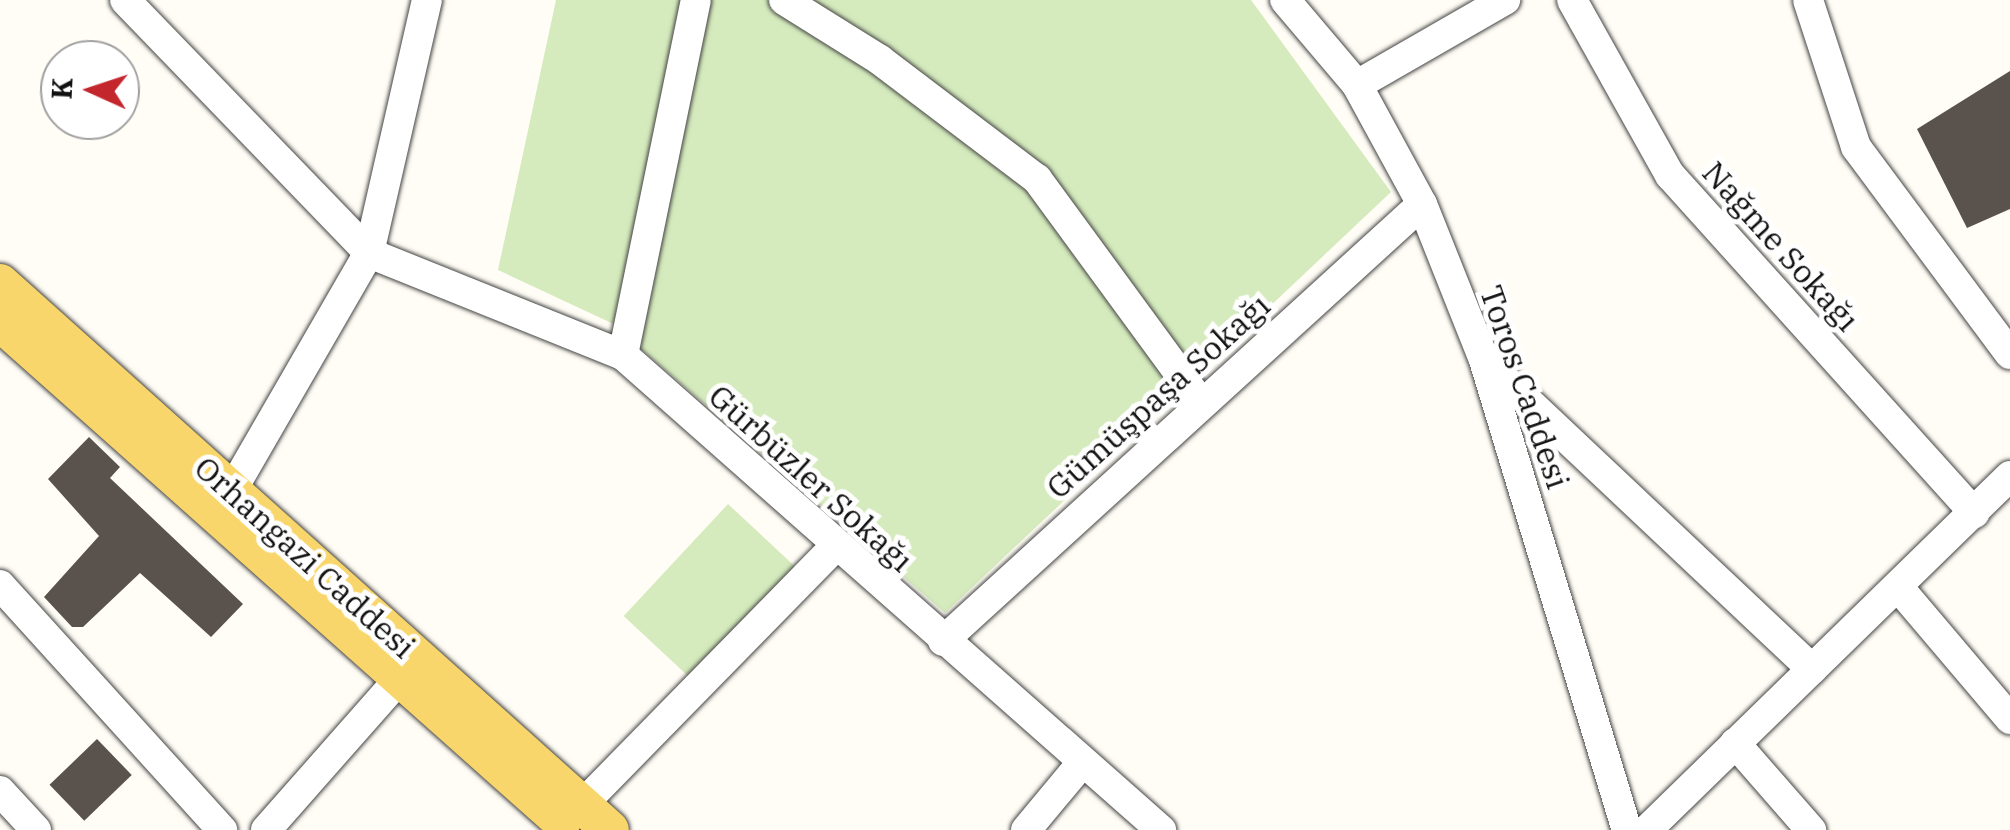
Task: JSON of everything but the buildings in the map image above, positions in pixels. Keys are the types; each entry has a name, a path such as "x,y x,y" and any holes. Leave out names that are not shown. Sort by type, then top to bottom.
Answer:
{"main road":[{"name":"Orhangazi Caddesi","path":"0,283 595,824"},
{"name":"Orhangazi Caddesi","path":"0,322 400,678 595,824"}],"street":[{"path":"125,0 369,253"},
{"path":"232,490 369,253 427,0"},
{"path":"623,354 696,0"},
{"path":"784,0 880,60 1037,178 1201,403"},
{"name":"Toros Caddesi","path":"1285,0 1357,85 1422,204 1484,360 1627,830"},
{"path":"1357,85 1505,0"},
{"name":"Nağme Sokağı","path":"1572,0 1670,175 1974,512"},
{"path":"1808,0 1856,147 2010,354"},
{"name":"Gümüşpaşa Sokağı","path":"943,641 1422,204"},
{"name":"Gürbüzler Sokağı","path":"369,253 623,354 834,548 1161,830"},
{"path":"1484,360 1812,669"},
{"path":"1647,830 2010,476"},
{"path":"595,824 834,548"},
{"path":"0,584 222,830"},
{"path":"1899,588 2010,719"},
{"path":"266,830 400,678"},
{"path":"1735,743 1812,830"},
{"path":"1026,830 1081,764"},
{"path":"0,791 36,830"}],"green space":[{"path":"556,0 682,0 620,327 498,270"},
{"path":"705,0 1251,0 1391,192 945,613 639,347"},
{"path":"728,504 795,567 691,679 624,616"}]}
